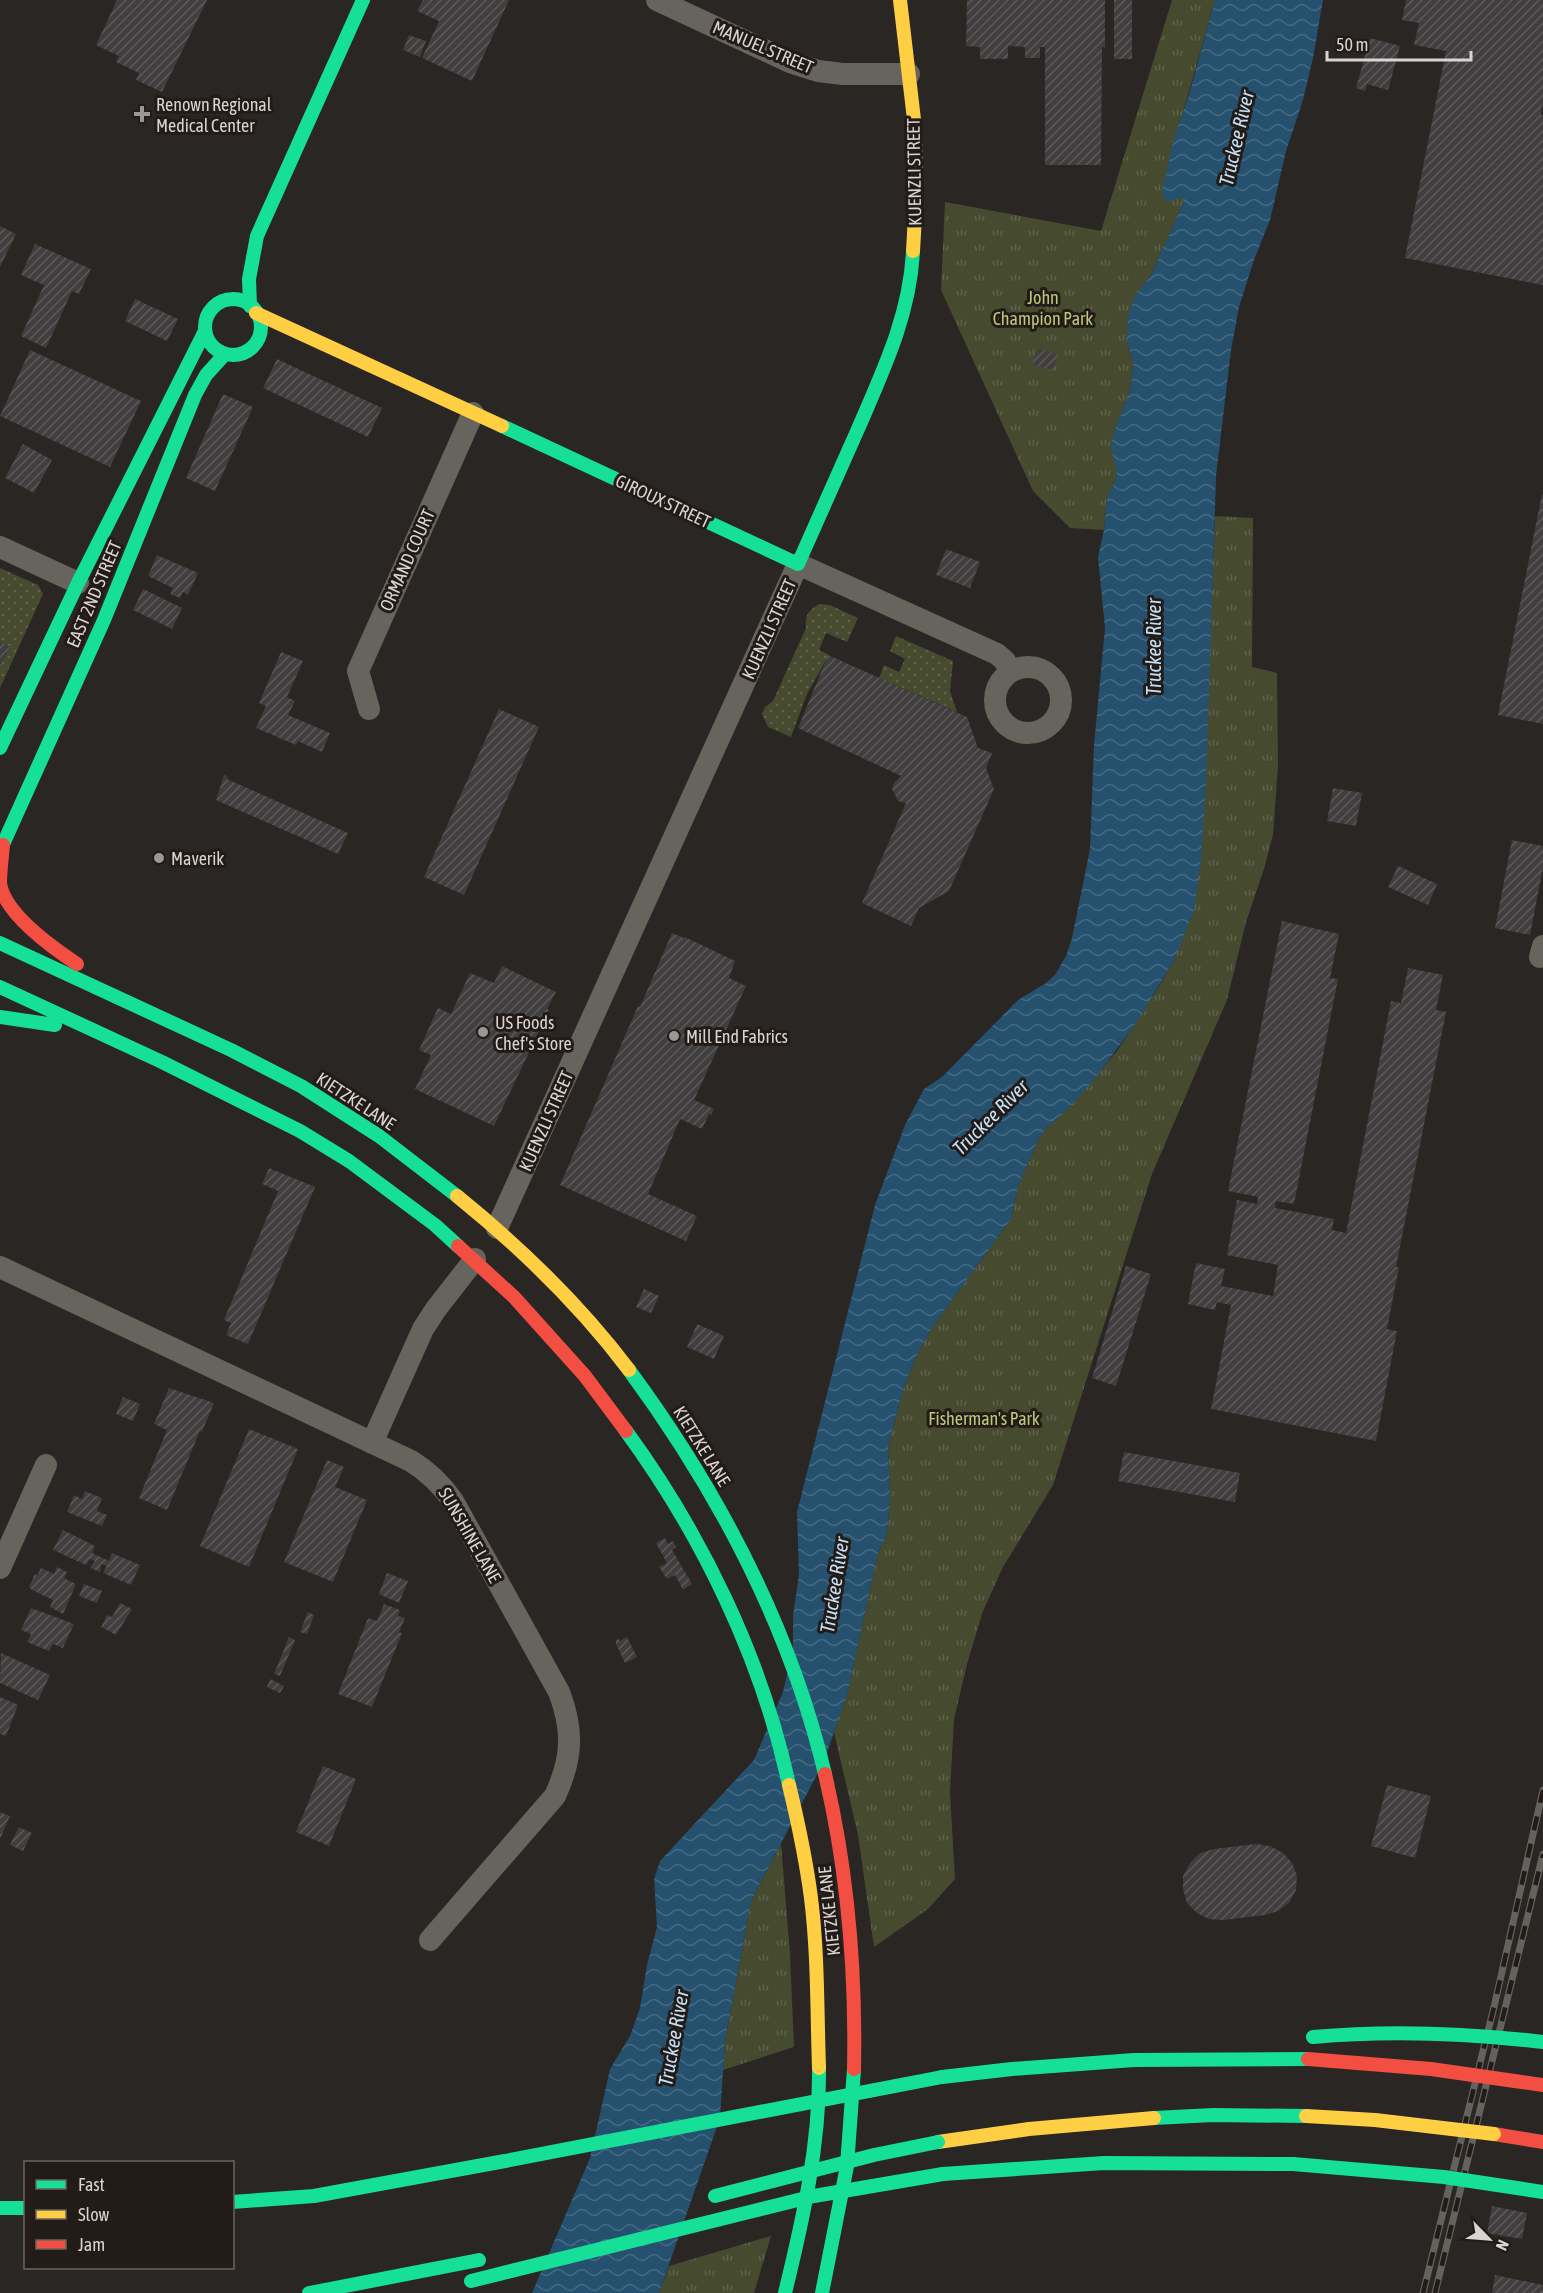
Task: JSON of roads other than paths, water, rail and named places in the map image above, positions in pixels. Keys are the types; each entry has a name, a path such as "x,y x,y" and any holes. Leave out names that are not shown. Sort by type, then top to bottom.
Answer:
{"main road":[{"path":"226,284 207,317 205,331 211,346 225,354 239,355 255,344 260,333 260,323 247,295 247,281 256,252 257,236 363,0"},
{"name":"KUENZLI STREET","path":"798,564 891,354 906,306 912,273 916,199 915,128 900,0"},
{"path":"241,250 257,236"},
{"path":"212,308 221,302 231,300 241,301 253,310"},
{"name":"GIROUX STREET","path":"253,310 309,339 334,347 798,564"},
{"name":"EAST 2ND STREET","path":"0,748 49,644 87,579 105,529 205,331"},
{"name":"GIROUX STREET","path":"255,344 275,340 309,339"},
{"name":"EAST 2ND STREET","path":"156,1015 61,954 10,905 0,885 2,848 98,618 195,395 206,375 225,354"},
{"path":"87,579 96,565 105,529"},
{"path":"98,595 98,618"},
{"path":"49,644 70,628"},
{"name":"KIETZKE LANE","path":"0,943 242,1054 344,1112 412,1161 576,1308 609,1344 670,1426 706,1485 755,1576 783,1638 817,1738 834,1807 845,1876 855,2014 853,2087 846,2178 822,2293"},
{"name":"KIETZKE LANE","path":"0,987 291,1126 345,1158 485,1257 525,1306 576,1362 639,1446 692,1533 736,1620 769,1706 791,1789 806,1859 818,1999 818,2110 805,2205 785,2293"},
{"path":"0,1017 34,1020 114,1040"},
{"path":"406,1202 414,1198 425,1200"},
{"path":"552,1302 566,1308 576,1308"},
{"path":"1307,2038 1413,2031 1492,2035 1543,2042"},
{"path":"234,2202 315,2196 942,2077 1134,2060 1254,2045"},
{"path":"1134,2060 1308,2059 1431,2069 1543,2085"},
{"path":"704,2199 874,2155 938,2142 1047,2125 1151,2116 1233,2114 1306,2116 1421,2125 1543,2142"},
{"path":"466,2282 793,2200 943,2174 1115,2163 1293,2164 1443,2177 1543,2192"},
{"path":"0,2208 24,2208"},
{"path":"309,2293 484,2258"},
{"path":"374,2293 384,2293"}],"street":[{"name":"MANUEL STREET","path":"657,0 790,62 818,71 843,74 909,74"},
{"name":"ORMAND COURT","path":"369,709 358,671 473,413"},
{"path":"0,547 87,579"},
{"name":"GIROUX STREET","path":"798,564 998,654 1010,671"},
{"name":"KUENZLI STREET","path":"486,1228 798,564"},
{"path":"372,1443 423,1329 436,1309 485,1257"},
{"name":"SUNSHINE LANE","path":"0,1267 428,1471 453,1501 559,1692 566,1712 570,1756 555,1796 430,1940"},
{"path":"0,1568 46,1465"}],"water":[{"name":"Truckee River","path":"1215,0 1323,0 1303,100 1286,151 1270,220 1239,307 1231,350 1216,476 1206,781 1201,860 1194,911 1174,960 1139,1019 1094,1080 1066,1111 1046,1128 1037,1142 1018,1187 1011,1219 931,1329 914,1361 902,1393 888,1447 890,1498 887,1534 878,1553 847,1695 824,1761 751,1901 725,2041 720,2118 659,2293 532,2293 590,2158 610,2069 630,2036 640,2008 647,1965 657,1927 654,1879 660,1861 754,1760 783,1692 793,1649 793,1616 799,1574 797,1512 875,1205 905,1125 924,1089 942,1077 1018,1000 1055,975 1066,956 1072,938 1090,849 1094,745 1105,628 1098,557 1104,530 1107,496 1117,474 1111,446 1114,431 1129,394 1132,376 1133,360 1127,343 1128,316 1135,296 1151,275 1183,203 1183,197 1172,201 1164,199 1162,191 1175,134 1188,98"}],"railway":[{"path":"1423,2293 1494,2007 1543,1790"},
{"path":"1435,2293 1543,1854"}],"place":[{"name":"Renown Regional Medical Center","path":"142,114"},
{"name":"Maverik","path":"159,858"},
{"name":"US Foods Chef's Store","path":"483,1032"},
{"name":"Mill End Fabrics","path":"674,1036"}],"park label":[{"name":"John Champion Park","path":"1043,307"},
{"name":"Fisherman's Park","path":"984,1418"}]}
